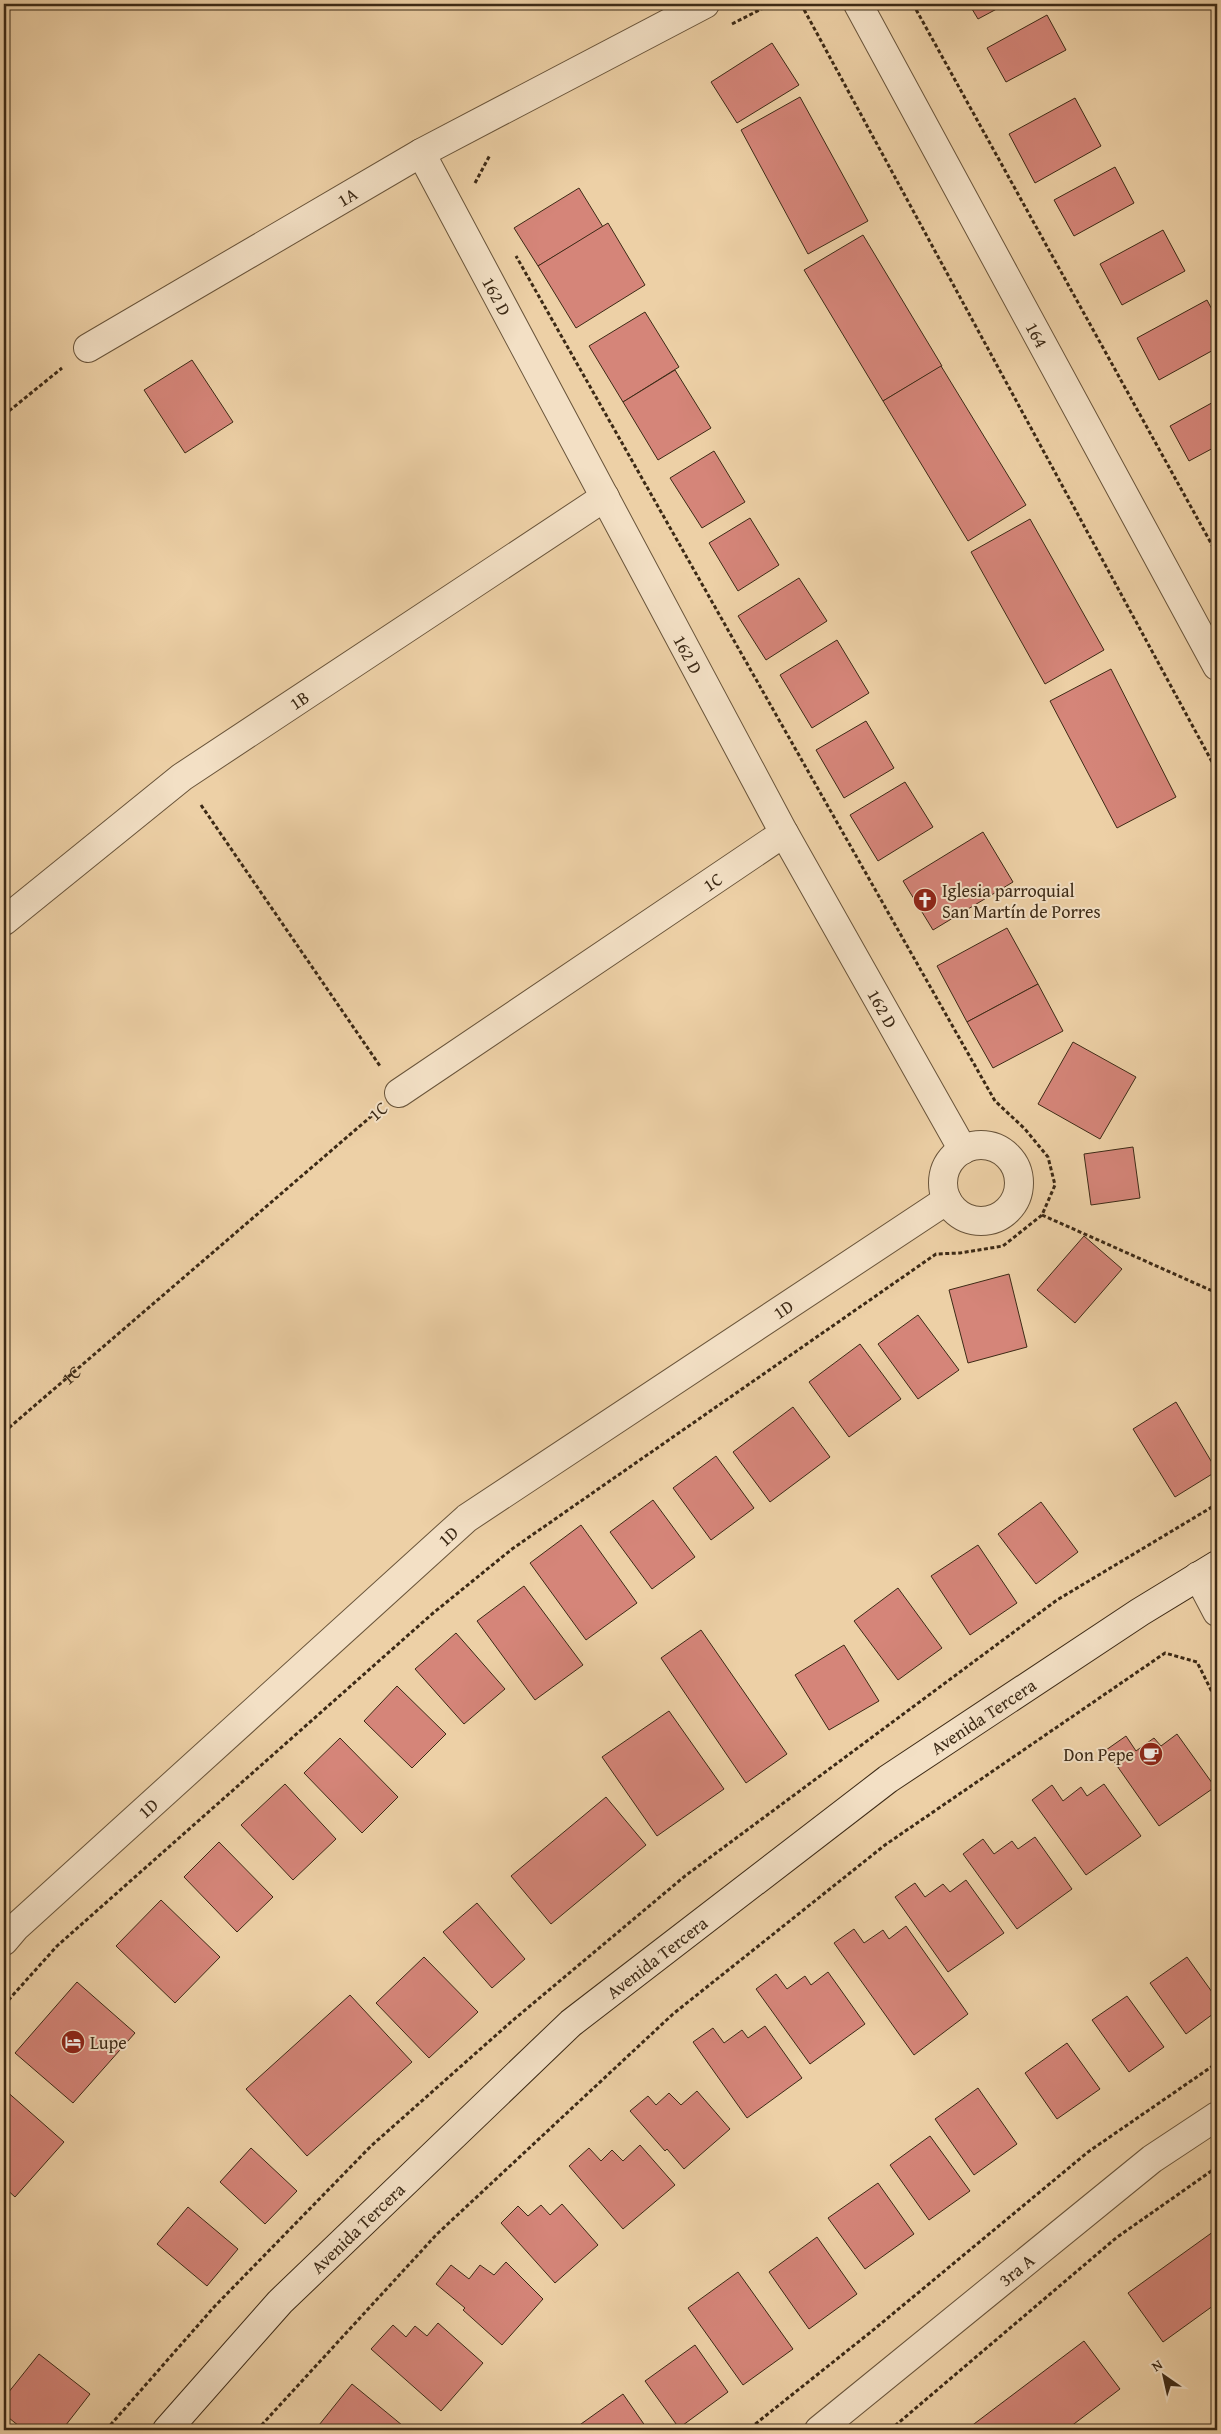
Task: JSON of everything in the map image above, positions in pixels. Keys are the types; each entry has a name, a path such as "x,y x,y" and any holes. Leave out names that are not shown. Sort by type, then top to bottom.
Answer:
{"street":[{"name":"1A","path":"88,348 421,153 705,4"},
{"name":"164","path":"858,4 1217,666"},
{"name":"162 D","path":"421,153 784,833 964,1150"},
{"name":"1B","path":"4,921 182,777 605,498"},
{"name":"1C","path":"398,1093 784,833"},
{"path":"978,1145 992,1147 1005,1154 1014,1165 1019,1179 1018,1193 1010,1207 999,1216 985,1221 969,1219 956,1212 947,1200 943,1186 945,1172 952,1159 964,1150 978,1145"},
{"name":"1D","path":"8,1929 467,1518 947,1200"},
{"path":"1208,1571 1217,1612"},
{"name":"Avenida Tercera","path":"166,2430 280,2302 571,2023 888,1779 1140,1612 1208,1571"},
{"name":"3ra A","path":"819,2430 1152,2160 1217,2116"}],"path":[{"path":"728,26 771,4"},
{"path":"801,4 1217,771"},
{"path":"913,4 1217,554"},
{"path":"480,191 475,182 493,150"},
{"path":"4,2006 57,1946 432,1614 512,1549 936,1254 960,1253 1003,1246 1042,1215 1055,1185 1048,1158 1025,1130 995,1101 514,252"},
{"path":"4,415 88,348"},
{"path":"182,777 398,1093"},
{"name":"1C","path":"4,1432 398,1093"},
{"path":"1042,1215 1217,1293"},
{"path":"257,2430 451,2221 673,2014 885,1846 1165,1654 1196,1662 1217,1702"},
{"path":"744,2430 757,2422 872,2331 1088,2152 1217,2063"},
{"path":"890,2430 1116,2238 1217,2168"}],"building":[{"path":"969,4 1006,4 978,19"},
{"path":"1047,15 1066,50 1006,82 987,48"},
{"path":"772,43 799,85 737,123 711,82"},
{"path":"800,97 868,221 808,254 741,130"},
{"path":"1075,98 1101,146 1035,183 1009,134"},
{"path":"1115,167 1134,203 1074,236 1054,200"},
{"path":"579,188 603,227 538,266 514,228"},
{"path":"608,223 645,285 576,328 538,266"},
{"path":"1163,230 1185,271 1122,305 1100,264"},
{"path":"863,235 942,366 883,401 804,270"},
{"path":"1207,300 1217,319 1217,348 1159,380 1137,338"},
{"path":"645,312 679,367 623,402 589,346"},
{"path":"192,360 233,422 185,453 144,390"},
{"path":"941,366 1026,505 968,541 883,401"},
{"path":"675,370 711,428 658,460 623,402"},
{"path":"1217,400 1217,446 1189,461 1170,426"},
{"path":"714,451 745,502 702,528 670,478"},
{"path":"750,518 779,565 738,591 709,543"},
{"path":"1030,519 1104,650 1045,684 971,552"},
{"path":"799,578 827,621 766,660 738,616"},
{"path":"837,640 869,693 812,728 780,675"},
{"path":"1111,669 1176,797 1117,828 1050,701"},
{"path":"866,721 894,768 844,798 816,750"},
{"path":"905,782 933,827 878,861 850,815"},
{"path":"983,832 1013,882 933,930 903,881"},
{"path":"1007,928 1038,984 967,1022 937,966"},
{"path":"1038,984 1063,1031 993,1068 967,1022"},
{"path":"1073,1042 1136,1077 1100,1139 1038,1104"},
{"path":"1133,1147 1140,1198 1091,1205 1084,1154"},
{"path":"1084,1236 1122,1269 1075,1323 1037,1290"},
{"path":"1009,1274 1027,1347 968,1363 949,1290"},
{"path":"918,1315 959,1370 918,1399 878,1344"},
{"path":"860,1344 901,1399 849,1437 809,1382"},
{"path":"1176,1402 1217,1471 1175,1497 1133,1429"},
{"path":"793,1407 830,1457 770,1502 733,1452"},
{"path":"716,1456 754,1508 711,1540 673,1488"},
{"path":"653,1500 695,1557 652,1589 610,1532"},
{"path":"1041,1502 1078,1552 1036,1584 998,1534"},
{"path":"581,1525 637,1603 586,1640 530,1563"},
{"path":"978,1545 1017,1603 970,1635 931,1576"},
{"path":"524,1586 583,1665 535,1700 477,1621"},
{"path":"898,1588 942,1648 898,1680 854,1621"},
{"path":"701,1630 787,1754 746,1783 661,1658"},
{"path":"456,1633 505,1689 464,1724 415,1669"},
{"path":"844,1645 879,1701 829,1730 795,1675"},
{"path":"397,1686 446,1734 412,1768 364,1721"},
{"path":"669,1711 724,1789 657,1836 602,1757"},
{"path":"1177,1734 1215,1787 1159,1826 1106,1750 1126,1736 1136,1751 1154,1738 1161,1746"},
{"path":"340,1738 398,1797 362,1833 304,1773"},
{"path":"285,1784 336,1839 293,1880 241,1825"},
{"path":"1104,1784 1141,1836 1086,1875 1032,1800 1052,1785 1063,1801 1081,1787 1087,1796"},
{"path":"606,1797 646,1845 551,1924 511,1876"},
{"path":"1035,1837 1072,1889 1017,1929 963,1854 983,1839 994,1854 1012,1841 1018,1849"},
{"path":"219,1842 273,1897 237,1932 184,1877"},
{"path":"966,1880 1004,1933 948,1972 895,1897 915,1883 925,1897 943,1884 950,1892"},
{"path":"161,1900 220,1957 175,2003 116,1946"},
{"path":"477,1903 525,1959 492,1988 443,1932"},
{"path":"906,1926 968,2014 914,2055 834,1943 854,1929 864,1943 883,1930 889,1939"},
{"path":"424,1957 478,2012 429,2058 376,2003"},
{"path":"1187,1957 1217,1999 1217,2011 1186,2034 1150,1983"},
{"path":"828,1972 865,2024 810,2064 756,1989 776,1974 787,1989 805,1976 811,1985"},
{"path":"77,1982 135,2033 73,2103 15,2053"},
{"path":"350,1995 412,2062 307,2156 246,2089"},
{"path":"1127,1996 1164,2047 1129,2072 1092,2020"},
{"path":"765,2026 802,2078 747,2118 693,2042 713,2028 724,2043 742,2030 748,2038"},
{"path":"1067,2043 1100,2089 1057,2119 1025,2073"},
{"path":"978,2088 1017,2144 974,2175 935,2119"},
{"path":"4,2089 64,2142 15,2197 4,2187"},
{"path":"697,2091 730,2129 684,2169 667,2149 665,2151 630,2111 648,2096 656,2105 669,2093 681,2105"},
{"path":"930,2136 970,2191 929,2220 890,2165"},
{"path":"640,2145 675,2185 623,2229 569,2166 589,2148 601,2161 612,2150 623,2161"},
{"path":"251,2148 297,2191 265,2224 220,2182"},
{"path":"878,2183 914,2234 865,2269 828,2218"},
{"path":"562,2204 598,2245 555,2283 501,2223 518,2206 528,2216 541,2205 550,2215"},
{"path":"188,2207 238,2249 207,2286 157,2244"},
{"path":"1217,2229 1217,2303 1163,2342 1128,2293"},
{"path":"817,2237 857,2294 809,2329 769,2272"},
{"path":"506,2262 543,2299 502,2345 463,2310 465,2308 436,2284 451,2265 469,2279 480,2265 494,2275"},
{"path":"738,2272 793,2349 743,2385 688,2308"},
{"path":"438,2323 483,2363 441,2411 371,2349 393,2325 406,2337 415,2326 427,2336"},
{"path":"1084,2341 1120,2389 1066,2430 966,2430"},
{"path":"695,2345 728,2392 679,2428 645,2381"},
{"path":"39,2354 90,2394 62,2430 24,2430 4,2414 4,2398"},
{"path":"352,2384 408,2430 315,2430"},
{"path":"623,2394 648,2430 574,2429"}],"place":[{"name":"Iglesia parroquial San Martín de Porres","path":"925,900"},
{"name":"Don Pepe","path":"1151,1754"},
{"name":"Lupe","path":"73,2042"}]}
